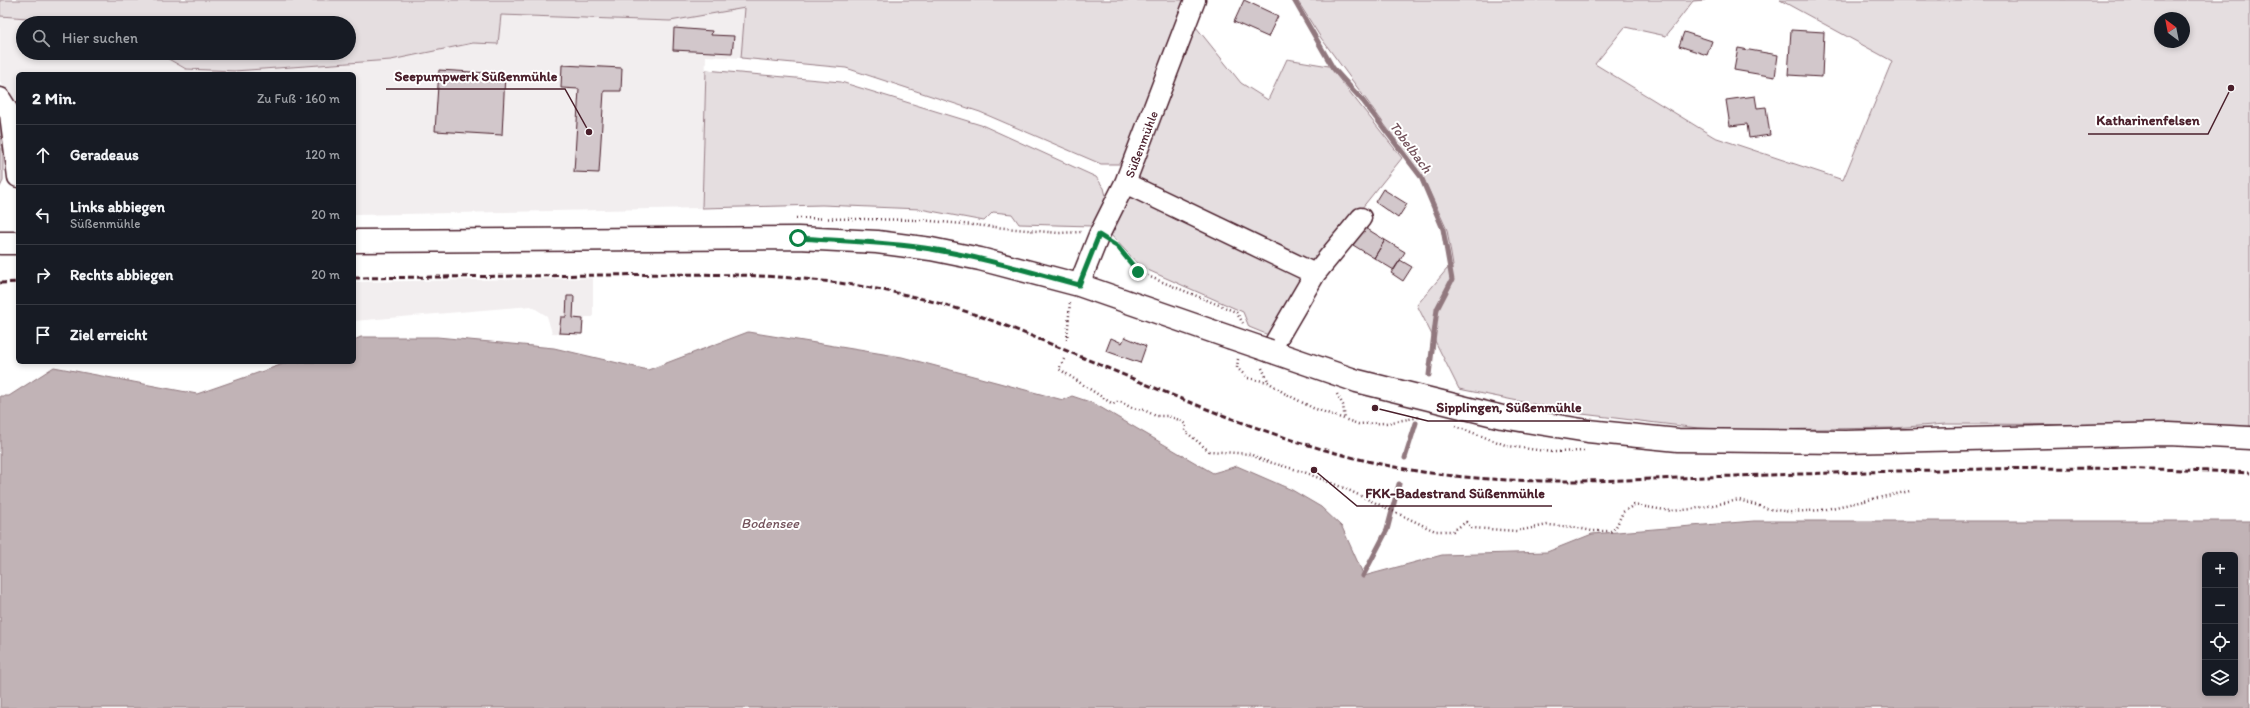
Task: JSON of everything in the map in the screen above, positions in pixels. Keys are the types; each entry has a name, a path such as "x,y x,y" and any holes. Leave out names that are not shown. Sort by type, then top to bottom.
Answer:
{"main road":[{"path":"356,241 798,238 877,242 931,249 980,259 1079,285 1236,331 1266,359 1502,417 1588,431 1678,440 1846,442 2169,434 2250,438"},
{"path":"0,243 16,244"}],"street":[{"name":"Süßenmühle","path":"1079,285 1099,235 1125,183 1195,0"},
{"path":"0,98 10,114 16,161"},
{"path":"1125,183 1315,274"},
{"path":"1266,359 1315,274 1361,218"}],"path":[{"path":"1099,235 1118,247 1138,272 1236,312 1236,331"},
{"path":"1068,340 1070,303 1079,285"},
{"path":"1064,359 1059,369 1108,402 1113,404 1119,401 1132,408 1182,421 1186,426 1184,431 1209,451 1250,454 1262,460 1304,472 1334,486 1346,489 1435,531 1453,531 1466,522 1472,528 1517,531 1548,525 1573,527 1592,531 1611,531 1616,527 1623,512 1634,505 1671,511 1693,509 1739,500 1769,509 1791,512 1822,510 1910,491"},
{"path":"1266,359 1268,382"},
{"path":"1237,368 1248,378 1268,382 1284,393 1313,408 1358,424 1386,423 1404,420"}],"shaded area":[{"path":"0,0 1189,0 1124,164 1101,164 980,112 846,68 741,58 745,8 670,21 501,15 498,44 473,43 391,60 234,71 186,69 170,60 356,60 356,16 0,16"},
{"path":"1297,0 1705,0 1693,1 1666,36 1625,27 1595,64 1714,137 1843,180 1892,61 1780,0 2250,0 2250,429 2161,425 1946,424 1893,428 1747,430 1698,428 1582,414 1459,389 1417,305 1447,269 1453,266 1447,230 1423,177 1321,38"},
{"path":"745,7 741,58 706,56 702,208 356,215 356,72 16,72 16,105 0,81 0,16 16,17 16,60 170,60 186,69 234,71 391,60 473,43 497,44 501,15 670,21"},
{"path":"1192,22 1241,83 1268,100 1287,59 1329,66 1402,158 1317,264 1271,336 1249,327 1243,312 1141,267 1108,232"},
{"path":"706,70 841,82 984,126 1096,177 1104,188 1107,200 1092,226 1019,224 1012,214 993,212 984,221 920,209 822,205 702,208"},
{"path":"0,123 3,136 3,181 0,187"},
{"path":"593,278 593,317 585,317 582,335 552,333 547,316 531,306 356,321 356,282"}],"water":[{"name":"Bodensee","path":"748,332 902,357 1063,400 1072,396 1093,403 1213,473 1237,466 1292,490 1321,507 1342,527 1364,576 1442,555 1547,552 1592,534 1754,521 2250,521 2250,708 0,708 0,396 9,396 54,367 197,394 283,364 356,364 356,339 361,337 437,337 554,348 648,370"}],"building":[{"path":"1244,0 1278,16 1268,37 1234,22"},
{"path":"674,28 712,31 711,35 734,36 732,53 673,50"},
{"path":"1791,30 1824,32 1822,77 1788,75"},
{"path":"1684,32 1712,41 1707,55 1679,46"},
{"path":"1738,48 1778,55 1775,77 1734,70"},
{"path":"562,65 622,68 621,91 604,91 599,173 574,172 579,89 561,88"},
{"path":"439,70 505,74 502,135 435,131"},
{"path":"1755,96 1757,108 1766,107 1770,135 1749,138 1747,124 1730,126 1726,100"},
{"path":"1383,189 1407,204 1398,218 1375,202"},
{"path":"1364,227 1385,240 1374,258 1353,245"},
{"path":"1385,240 1405,252 1394,270 1374,258"},
{"path":"1400,260 1412,267 1403,281 1391,273"},
{"path":"567,296 574,296 573,318 583,319 582,334 559,333 561,317 566,317"},
{"path":"1125,337 1146,346 1140,363 1106,351 1111,338 1122,343"}],"waterway":[{"name":"Tobelbach","path":"1294,0 1333,68 1363,101 1421,177 1443,229 1452,280 1437,309 1429,375"},
{"name":"Tobelbach","path":"1405,458 1416,423"},
{"name":"Tobelbach","path":"1363,576 1387,530 1399,484"}],"railway":[{"path":"356,278 695,274 780,277 865,287 908,295 991,320 1220,414 1297,442 1376,463 1417,471 1457,476 1536,481 1576,481 1929,470 2057,468 2186,470 2250,473"},
{"path":"0,283 16,282"}],"place":[{"name":"Katharinenfelsen","path":"2231,88"},
{"name":"Seepumpwerk Süßenmühle","path":"589,132"},
{"name":"Sipplingen, Süßenmühle","path":"1375,408"},
{"name":"FKK-Badestrand Süßenmühle","path":"1314,470"}],"route":[{"path":"798,238 877,242 931,249 980,259 1079,285 1099,235 1118,247 1138,272"}]}
